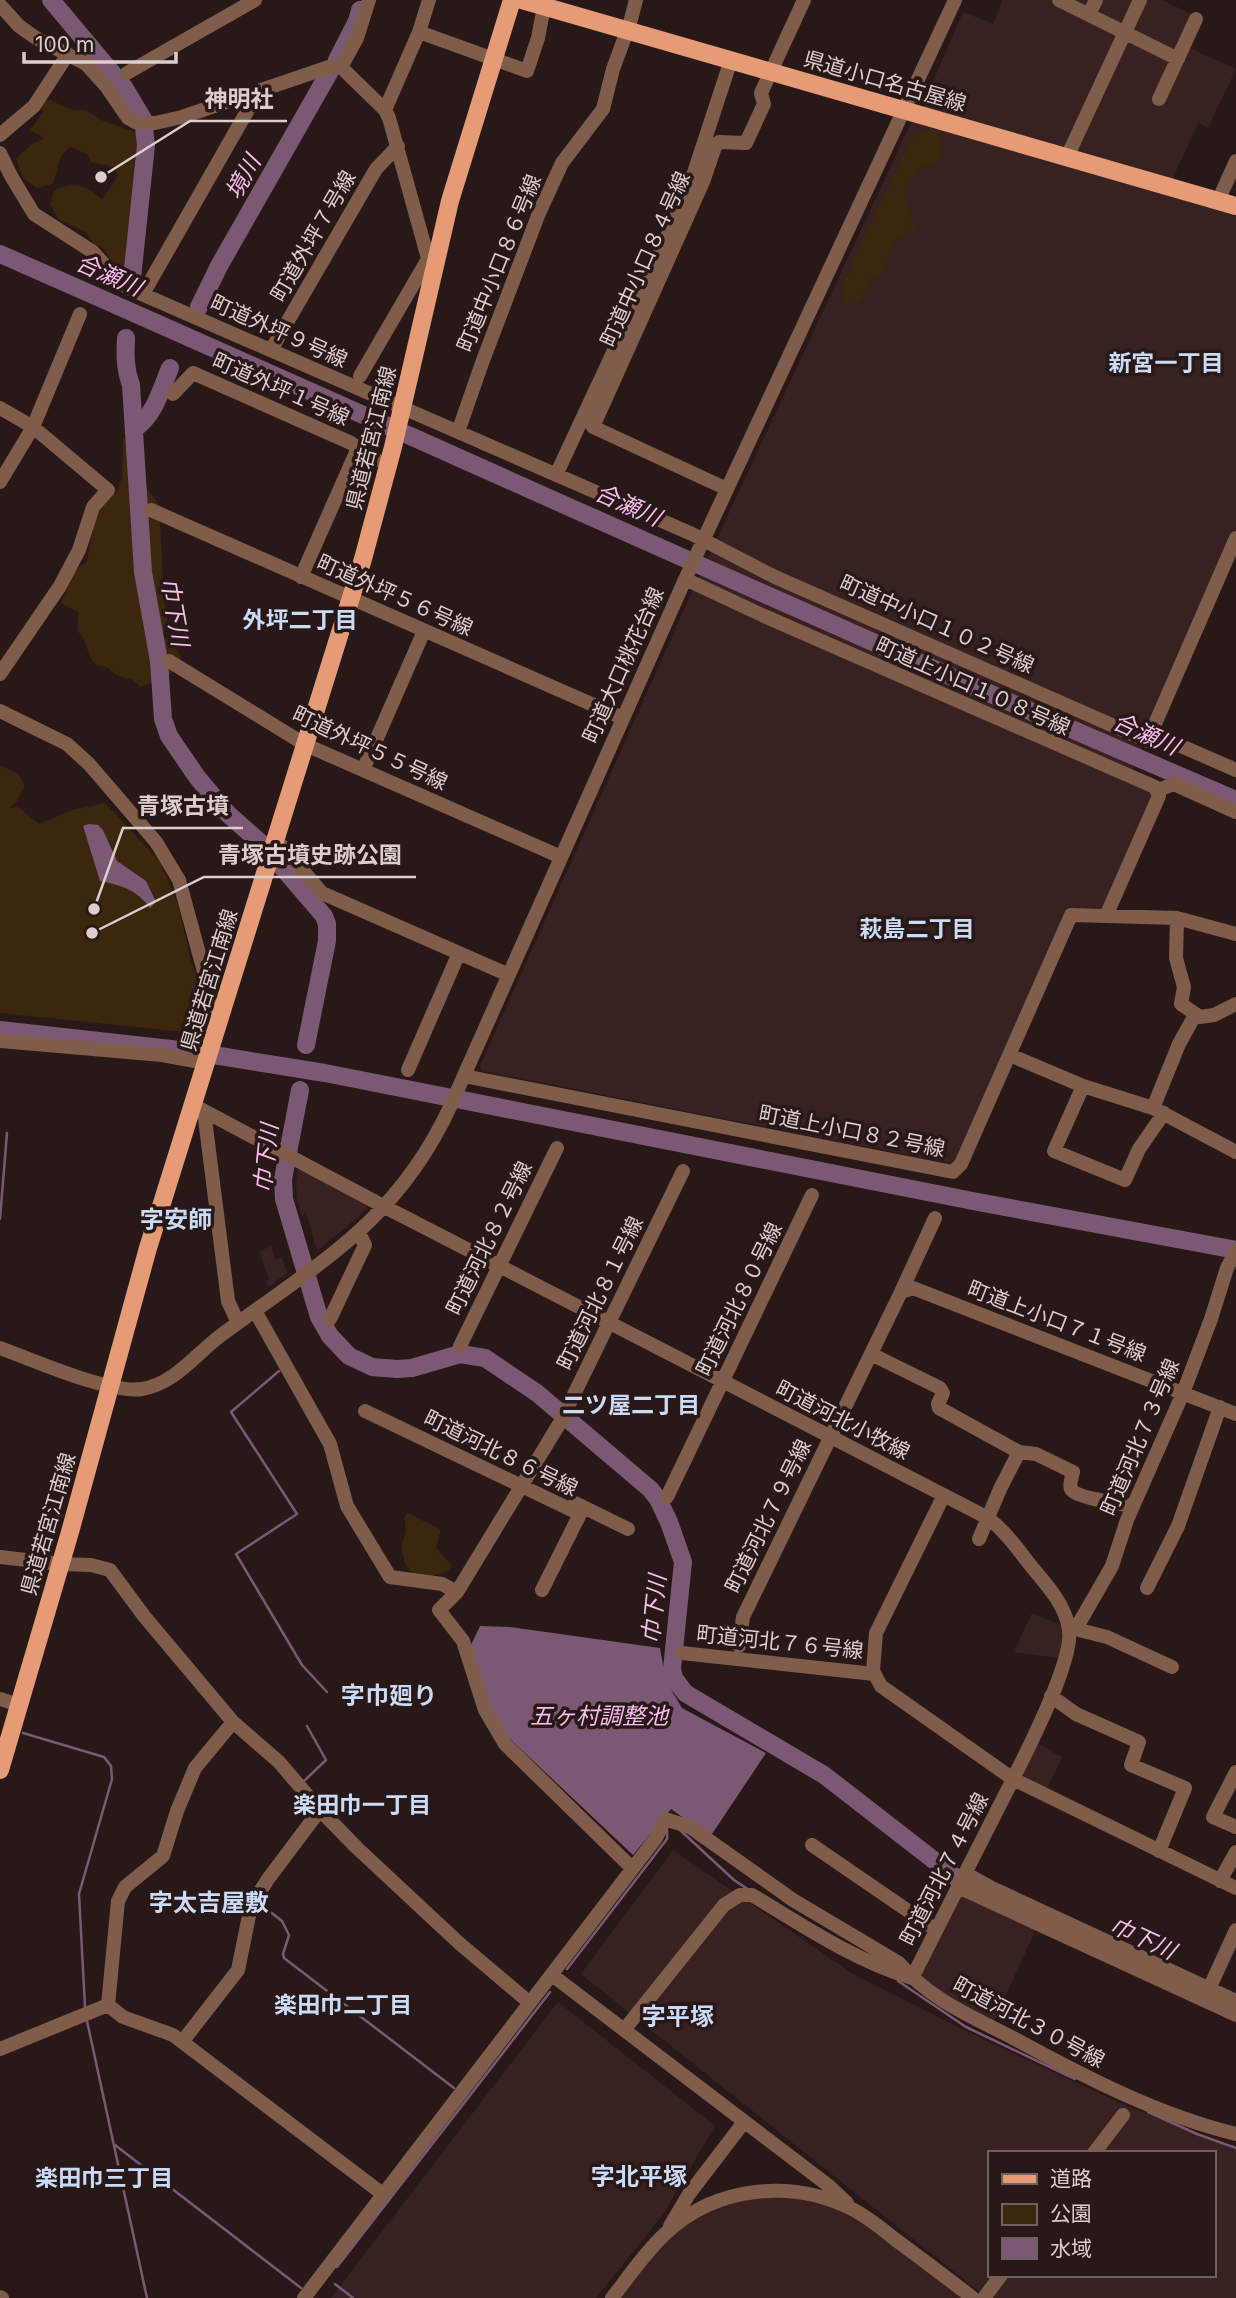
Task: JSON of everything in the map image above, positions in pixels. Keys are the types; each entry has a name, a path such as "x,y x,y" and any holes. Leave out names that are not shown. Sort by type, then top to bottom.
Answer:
{"main road":[{"name":"県道若宮江南線","path":"1,1763 60,1564 148,1248 199,1108 206,1063 351,599 393,447 431,262 512,0"},
{"name":"県道小口名古屋線","path":"522,0 1236,206"}],"street":[{"path":"127,73 255,0"},
{"path":"0,5 19,26 36,38 86,64 128,118 135,122 151,123 182,117 336,66 357,38 369,0"},
{"path":"385,110 419,32 429,0"},
{"name":"町道中小口８６号線","path":"458,432 539,212 562,163 603,108 636,0"},
{"path":"767,71 794,0"},
{"name":"町道中小口８４号線","path":"727,489 593,427 703,183 716,144 746,142 764,104 761,93 767,71 804,0"},
{"name":"町道大口桃花台線","path":"0,1348 110,1387 130,1390 163,1382 359,1233 385,1207 423,1157 450,1107 702,541 955,0"},
{"path":"1059,0 1178,59"},
{"path":"1089,14 1096,0"},
{"path":"1067,157 1140,0"},
{"path":"419,32 527,71 538,38 544,7"},
{"path":"1159,99 1196,19"},
{"path":"0,135 34,106 68,54"},
{"path":"556,475 687,194 731,60"},
{"path":"336,66 385,110 431,262 360,376"},
{"path":"143,293 258,92"},
{"name":"町道外坪７号線","path":"271,350 376,169 398,146"},
{"name":"町道外坪９号線","path":"0,153 5,180 34,214 93,252 123,285 702,541"},
{"path":"1218,201 1236,161"},
{"path":"0,482 33,427 80,314"},
{"name":"町道外坪１号線","path":"173,394 193,373 358,448 377,460"},
{"path":"0,408 33,427 108,490 93,507 79,550 60,586 0,674"},
{"path":"301,577 358,448"},
{"name":"町道外坪５６号線","path":"151,510 623,718"},
{"path":"1236,538 1151,733 1236,771"},
{"name":"町道中小口１０２号線","path":"702,541 1148,741 1151,733"},
{"name":"町道上小口１０８号線","path":"686,577 1158,790"},
{"path":"360,769 421,629"},
{"name":"町道外坪５５号線","path":"169,661 306,745 561,857"},
{"path":"0,711 67,744 89,764 156,842 179,880 212,1001 220,1019"},
{"path":"1236,812 1174,784 1158,790 1159,796 1106,916 1177,918 1236,934"},
{"path":"273,850 282,846 322,893 509,975"},
{"name":"町道上小口８２号線","path":"461,1082 953,1172 961,1164 1071,915 1106,916"},
{"path":"1177,918 1176,958 1184,987 1181,1004 1200,1017 1214,1015 1236,1004"},
{"path":"408,1070 459,953"},
{"path":"1083,1086 1054,1151 1125,1180 1158,1110 1176,1051 1195,1015"},
{"path":"0,1041 162,1055 206,1063"},
{"path":"1010,1055 1083,1086 1158,1110 1236,1152"},
{"path":"199,1108 228,1301 238,1323"},
{"name":"町道河北小牧線","path":"199,1108 281,1153 988,1518 1008,1535 1055,1595 1072,1630"},
{"name":"町道河北８２号線","path":"460,1346 556,1148"},
{"name":"町道河北８１号線","path":"632,1868 505,1744 485,1710 463,1641 439,1610 467,1577 564,1415 683,1171"},
{"name":"町道河北８０号線","path":"667,1497 812,1195"},
{"name":"町道河北７９号線","path":"739,1646 743,1617 935,1218"},
{"path":"330,1320 365,1245 359,1233"},
{"name":"町道河北７３号線","path":"1072,1630 1107,1576 1133,1506 1183,1393 1233,1255"},
{"name":"町道上小口７１号線","path":"901,1292 913,1288 1236,1414"},
{"path":"255,1311 330,1444 347,1506 390,1577 442,1584 457,1592"},
{"path":"871,1354 940,1388 943,1393 939,1408 1019,1452 1036,1454 1073,1472 1071,1488 1077,1494 1133,1506"},
{"path":"367,1407 524,1483 628,1529"},
{"path":"1147,1588 1178,1526 1220,1407"},
{"path":"979,1539 1019,1452"},
{"name":"町道河北８６号線","path":"524,1483 580,1514 545,1592 588,1510"},
{"path":"944,1495 876,1633 874,1669 881,1686 1013,1779 1236,1888"},
{"path":"0,1557 92,1565 110,1570 144,1616 233,1721 279,1762 356,1847 459,1943 530,2003"},
{"path":"1013,1779 1051,1696 1072,1630 1107,1637 1172,1667"},
{"name":"町道河北７６号線","path":"682,1653 874,1669"},
{"path":"1051,1696 1076,1714 1139,1742 1131,1765 1185,1788 1159,1851"},
{"path":"0,1699 19,1705"},
{"path":"108,2005 118,1901 125,1887 163,1856 177,1811 195,1768 233,1721"},
{"path":"1236,1772 1213,1816 1236,1828"},
{"name":"町道河北７４号線","path":"912,1978 1013,1779"},
{"path":"182,2042 238,1970 251,1906 320,1810"},
{"name":"町道河北３０号線","path":"632,1868 656,1838 664,1819 690,1828 793,1900 899,1964 942,2002 1073,2070 1162,2109 1236,2134"},
{"path":"812,1845 936,1930"},
{"path":"1220,1881 1236,1852"},
{"path":"304,2298 632,1868"},
{"path":"962,1880 992,1888 1236,2001"},
{"path":"962,1880 1236,2015"},
{"path":"624,2030 724,1905 740,1895 752,1895 844,1948 890,1971 912,1978"},
{"path":"1209,1989 1236,1930"},
{"path":"552,1975 829,2186 853,2209 973,2298"},
{"path":"108,2005 123,2017 173,2035 384,2195"},
{"path":"0,2049 108,2005"},
{"path":"1096,2151 1123,2115"},
{"path":"667,2231 689,2194 744,2122"},
{"path":"612,2298 667,2231 709,2204 758,2191 801,2192 853,2209"},
{"path":"984,2298 1000,2277"}],"shaded area":[{"path":"1003,0 1161,0 1199,17 1187,47 1236,69 1208,128 1198,123 1172,180 923,112 923,105 963,12 993,24"},
{"path":"911,123 1236,212 1236,529 1127,782 1154,795 1102,908 1067,908 955,1164 482,1071 480,1066 690,596"},
{"path":"301,1169 366,1203 367,1208 317,1251 306,1211 302,1217 298,1202 296,1185 298,1170"},
{"path":"271,1246 275,1259 282,1257 287,1273 268,1287 266,1281 269,1279 259,1252"},
{"path":"1032,1613 1063,1626 1065,1633 1058,1658 1014,1652"},
{"path":"1036,1743 1062,1757 1046,1790 1025,1778 1023,1771"},
{"path":"673,1850 853,1974 966,2031 1120,2103 1236,2150 1236,2298 987,2298 581,1974"},
{"path":"959,1892 1037,1927 994,2021 945,1999 916,1977"},
{"path":"558,2002 715,2126 662,2216 596,2298 331,2298"},
{"path":"729,2197 826,2198 973,2298 612,2298 655,2243"}],"green space":[{"path":"50,100 72,110 86,110 101,120 147,136 149,183 139,263 124,270 116,268 103,248 93,243 86,232 59,220 50,204 54,191 74,185 92,191 102,200 118,176 114,167 91,162 87,154 70,147 61,156 53,184 37,188 23,178 16,159 32,144 45,138 30,130 44,111 36,107 41,101"},
{"path":"938,131 944,153 938,163 927,164 905,186 906,205 917,228 898,239 888,257 884,272 873,277 860,299 853,305 844,303 842,289 858,249 904,154 915,134"},
{"path":"140,422 146,487 159,505 167,618 163,636 175,647 181,658 170,675 140,687 131,679 97,666 77,631 79,613 61,603 73,573 87,561 95,516 118,489 122,477 123,440"},
{"path":"0,765 19,774 25,787 9,808 18,807 39,824 72,810 105,803 160,862 178,904 191,961 213,1019 205,1034 0,1013"},
{"path":"408,1513 441,1530 436,1548 452,1566 448,1570 426,1577 416,1575 408,1567 402,1547 406,1529 404,1518"}],"water":[{"path":"98,825 103,830 117,861 146,881 156,902 150,908 128,889 100,881 83,826"},
{"name":"五ヶ村調整池","path":"480,1626 510,1627 660,1648 666,1681 682,1708 766,1753 710,1837 671,1809 633,1855 510,1739 494,1720 470,1647"}],"waterway":[{"name":"巾下川","path":"51,0 124,87 143,119 146,145 132,278"},
{"name":"境川","path":"337,60 360,10"},
{"name":"境川","path":"199,307 219,266 330,71"},
{"name":"合瀬川","path":"0,254 1236,800"},
{"name":"巾下川","path":"126,338 143,572 159,661 163,719 169,736 197,777 228,814 263,845 324,916 327,941 306,1045"},
{"name":"境川","path":"135,428 152,409 170,368"},
{"path":"0,1030 189,1051 325,1073 1236,1250"},
{"name":"巾下川","path":"300,1090 283,1179 284,1199 319,1317 330,1336 349,1356 372,1367 412,1368 460,1354 485,1358 537,1393 650,1489 658,1499 683,1562 672,1669 674,1678 685,1693 824,1775 958,1879 1001,1899"},
{"path":"0,1219 7,1133"},
{"path":"279,1371 231,1412 297,1514 236,1554 302,1665 327,1692"},
{"name":"巾下川","path":"670,1692 672,1669"},
{"path":"304,1781 326,1760 307,1726"},
{"path":"23,1733 104,1757 111,1766 112,1779 79,1894 85,2007"},
{"path":"567,1969 667,1839 667,1830"},
{"path":"680,1830 734,1880 749,1890"},
{"path":"259,1903 282,1921 289,1935 284,1958 454,2088"},
{"path":"898,1981 966,2027 1075,2079"},
{"path":"337,2267 550,1992"},
{"path":"87,2021 147,2298"},
{"path":"1148,2112 1236,2148"},
{"path":"115,2145 301,2288"},
{"path":"335,2284 353,2298"}],"place":[{"name":"神明社","path":"101,177"},
{"name":"青塚古墳","path":"94,909"},
{"name":"青塚古墳史跡公園","path":"92,933"}],"district":[{"name":"新宮一丁目","path":"1166,363"},
{"name":"外坪二丁目","path":"300,620"},
{"name":"萩島二丁目","path":"917,929"},
{"name":"字安師","path":"176,1219"},
{"name":"二ツ屋二丁目","path":"631,1405"},
{"name":"字巾廻り","path":"389,1695"},
{"name":"楽田巾一丁目","path":"362,1805"},
{"name":"字太吉屋敷","path":"209,1902"},
{"name":"楽田巾二丁目","path":"343,2005"},
{"name":"字平塚","path":"678,2016"},
{"name":"字北平塚","path":"639,2176"},
{"name":"楽田巾三丁目","path":"104,2178"}]}
